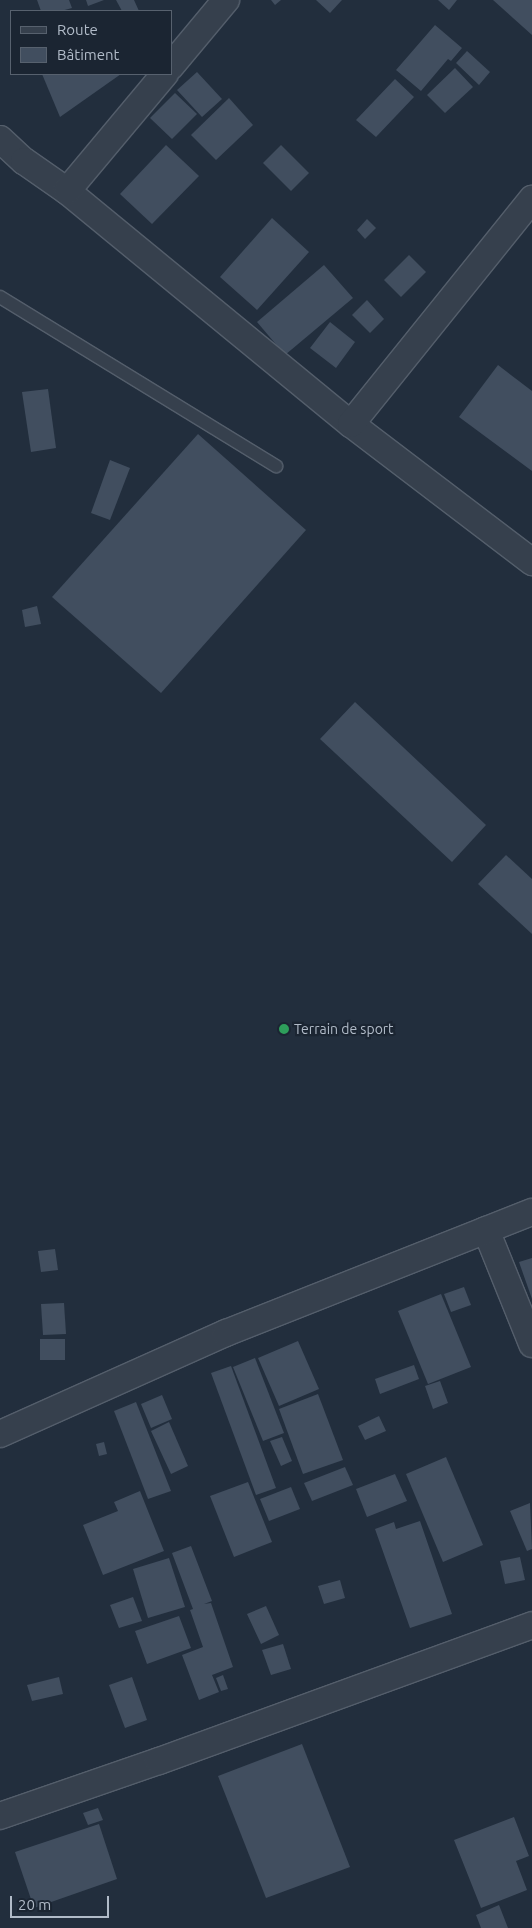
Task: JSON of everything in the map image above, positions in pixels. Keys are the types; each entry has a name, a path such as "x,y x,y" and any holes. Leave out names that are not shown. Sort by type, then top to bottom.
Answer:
{"street":[{"path":"172,65 226,0"},
{"path":"67,191 164,75"},
{"path":"0,139 24,161 67,191 351,424 532,562"},
{"path":"351,424 532,199"},
{"path":"0,1434 226,1334 532,1212"},
{"path":"486,1230 532,1344"},
{"path":"0,1816 168,1758 532,1626"}],"lane":[{"path":"0,297 276,466"}],"building":[{"path":"37,0 69,0 72,8 65,10 41,10"},
{"path":"86,0 104,0 88,6"},
{"path":"116,0 134,0 139,10 121,10"},
{"path":"271,0 281,0 275,5"},
{"path":"316,0 342,0 330,13"},
{"path":"438,0 457,0 449,10"},
{"path":"493,0 532,0 532,35"},
{"path":"435,25 462,48 451,61 448,59 421,91 396,70"},
{"path":"467,51 490,72 479,85 456,63"},
{"path":"455,68 473,87 445,113 427,95"},
{"path":"197,72 222,99 202,117 177,90"},
{"path":"42,75 120,75 60,117"},
{"path":"395,79 414,97 376,137 356,120"},
{"path":"175,93 197,114 172,139 150,118"},
{"path":"229,98 253,125 216,160 191,135"},
{"path":"166,145 199,176 152,224 120,194"},
{"path":"281,145 309,173 291,191 263,163"},
{"path":"272,218 309,252 257,310 220,277"},
{"path":"367,219 376,228 365,239 357,230"},
{"path":"409,255 426,272 401,297 384,280"},
{"path":"324,265 353,298 285,355 257,322"},
{"path":"367,300 384,319 370,333 352,315"},
{"path":"330,322 355,342 336,368 310,348"},
{"path":"498,365 532,391 532,471 459,417"},
{"path":"48,389 56,448 31,452 22,392"},
{"path":"198,434 306,530 161,693 52,597"},
{"path":"110,460 130,468 110,520 91,513"},
{"path":"37,606 41,624 25,627 22,610"},
{"path":"355,702 486,825 452,862 320,739"},
{"path":"506,855 532,879 532,934 478,884"},
{"path":"55,1249 58,1270 41,1272 38,1251"},
{"path":"532,1258 532,1299 519,1262"},
{"path":"464,1287 471,1305 451,1312 444,1294"},
{"path":"441,1294 471,1367 428,1384 398,1311"},
{"path":"64,1303 66,1334 43,1335 41,1304"},
{"path":"40,1339 65,1339 65,1360 40,1360"},
{"path":"298,1341 319,1389 279,1406 258,1358"},
{"path":"255,1358 284,1433 263,1441 233,1367"},
{"path":"414,1365 419,1379 380,1394 375,1379"},
{"path":"231,1366 276,1488 256,1495 211,1373"},
{"path":"440,1381 448,1403 433,1409 425,1386"},
{"path":"318,1394 343,1460 303,1474 279,1409"},
{"path":"162,1395 172,1419 151,1428 141,1404"},
{"path":"136,1402 171,1491 148,1499 114,1411"},
{"path":"379,1416 386,1431 365,1440 358,1426"},
{"path":"169,1422 188,1466 171,1474 151,1431"},
{"path":"282,1437 292,1461 281,1466 270,1441"},
{"path":"104,1442 107,1454 99,1456 96,1444"},
{"path":"446,1457 483,1545 443,1562 406,1474"},
{"path":"345,1467 353,1485 312,1501 304,1483"},
{"path":"395,1474 407,1501 367,1517 356,1489"},
{"path":"248,1482 272,1542 234,1557 210,1496"},
{"path":"291,1487 300,1509 269,1521 260,1499"},
{"path":"140,1491 164,1551 103,1575 83,1525 118,1511 114,1502"},
{"path":"530,1503 532,1549 527,1551 510,1511"},
{"path":"420,1521 452,1614 410,1628 375,1529 394,1522 396,1529"},
{"path":"191,1546 212,1601 204,1604 211,1603 233,1667 212,1675 219,1692 199,1700 182,1655 203,1647 190,1610 193,1609 172,1553"},
{"path":"520,1557 525,1580 505,1584 500,1561"},
{"path":"169,1558 185,1607 148,1618 133,1569"},
{"path":"340,1580 345,1598 324,1604 318,1586"},
{"path":"133,1597 142,1621 119,1628 110,1605"},
{"path":"266,1606 279,1635 261,1644 247,1614"},
{"path":"179,1616 191,1648 147,1664 135,1631"},
{"path":"283,1644 291,1669 271,1675 262,1650"},
{"path":"223,1675 228,1689 221,1691 216,1678"},
{"path":"59,1677 63,1694 32,1701 27,1685"},
{"path":"132,1677 147,1720 125,1728 109,1685"},
{"path":"302,1744 350,1867 266,1898 218,1776"},
{"path":"98,1808 103,1820 88,1825 83,1813"},
{"path":"514,1817 529,1856 516,1861 527,1890 481,1908 454,1840"},
{"path":"99,1824 117,1879 34,1908 15,1852"},
{"path":"499,1905 508,1928 481,1928 476,1915"}],"place":[{"name":"Terrain de sport","path":"284,1029"}]}
